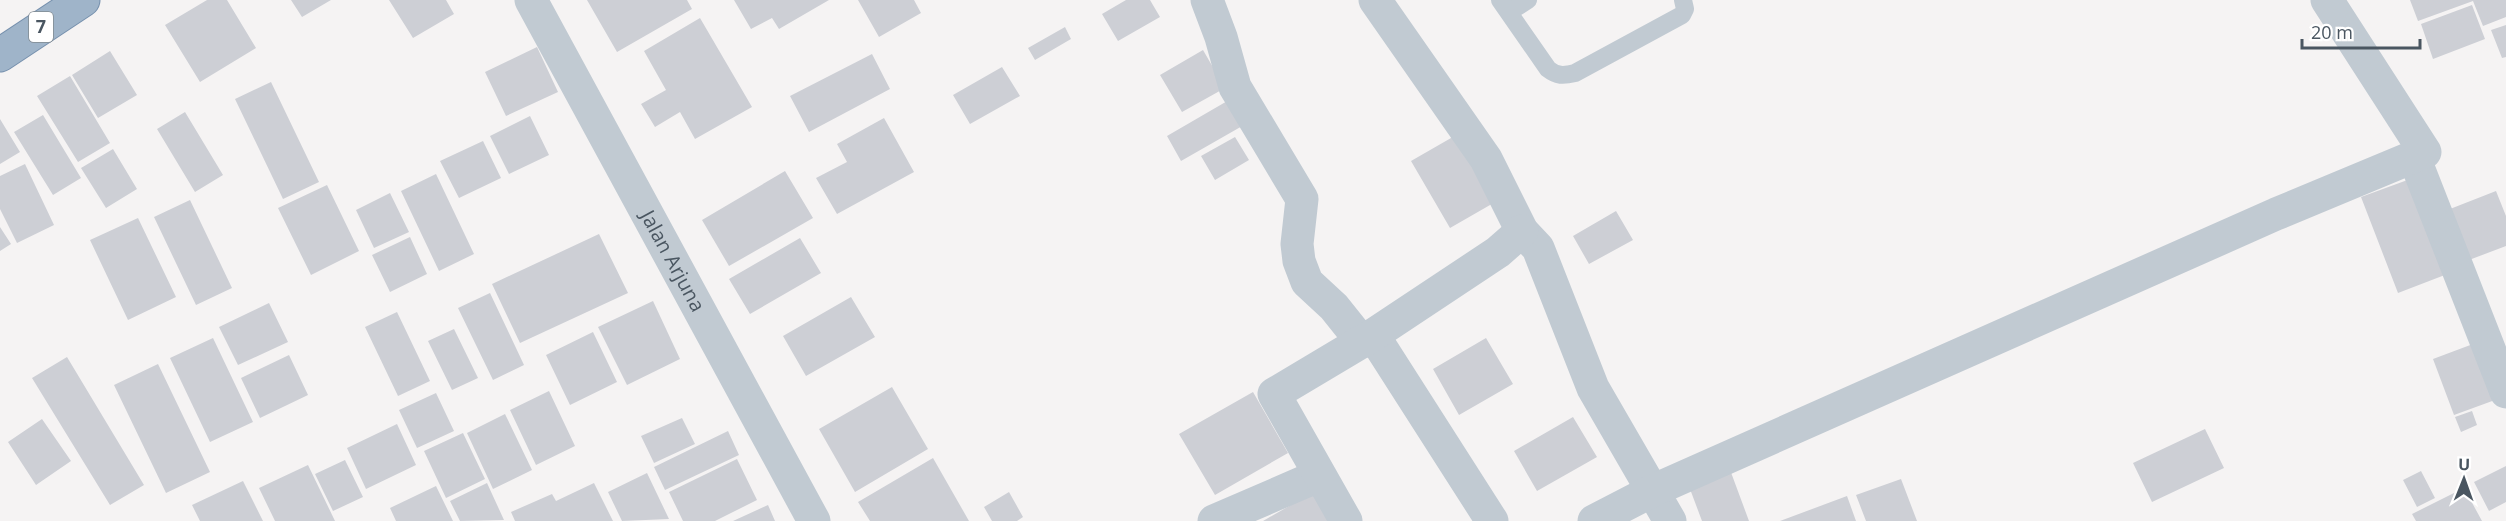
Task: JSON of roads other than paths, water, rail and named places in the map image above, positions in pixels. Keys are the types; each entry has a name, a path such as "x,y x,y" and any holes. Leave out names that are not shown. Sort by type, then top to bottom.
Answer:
{"highway":[{"name":"7","path":"0,55 83,0"}],"street":[{"name":"Jalan Arjuna","path":"531,0 814,521"},
{"path":"1207,0 1221,37 1235,87 1302,199 1297,244 1299,261 1307,282 1367,338 1492,521"},
{"path":"1375,0 1486,159 1522,231 1538,248 1593,388 1670,521"},
{"path":"1594,521 1652,491 2276,214 2425,152 2327,0"},
{"path":"2414,158 2506,392"},
{"path":"1346,521 1318,476 1274,394 1367,338 1498,252 1522,231"},
{"path":"1214,521 1318,476"}],"lane":[{"path":"1528,0 1504,6 1548,69 1555,75 1564,76 1682,15 1685,9 1683,0"}]}
